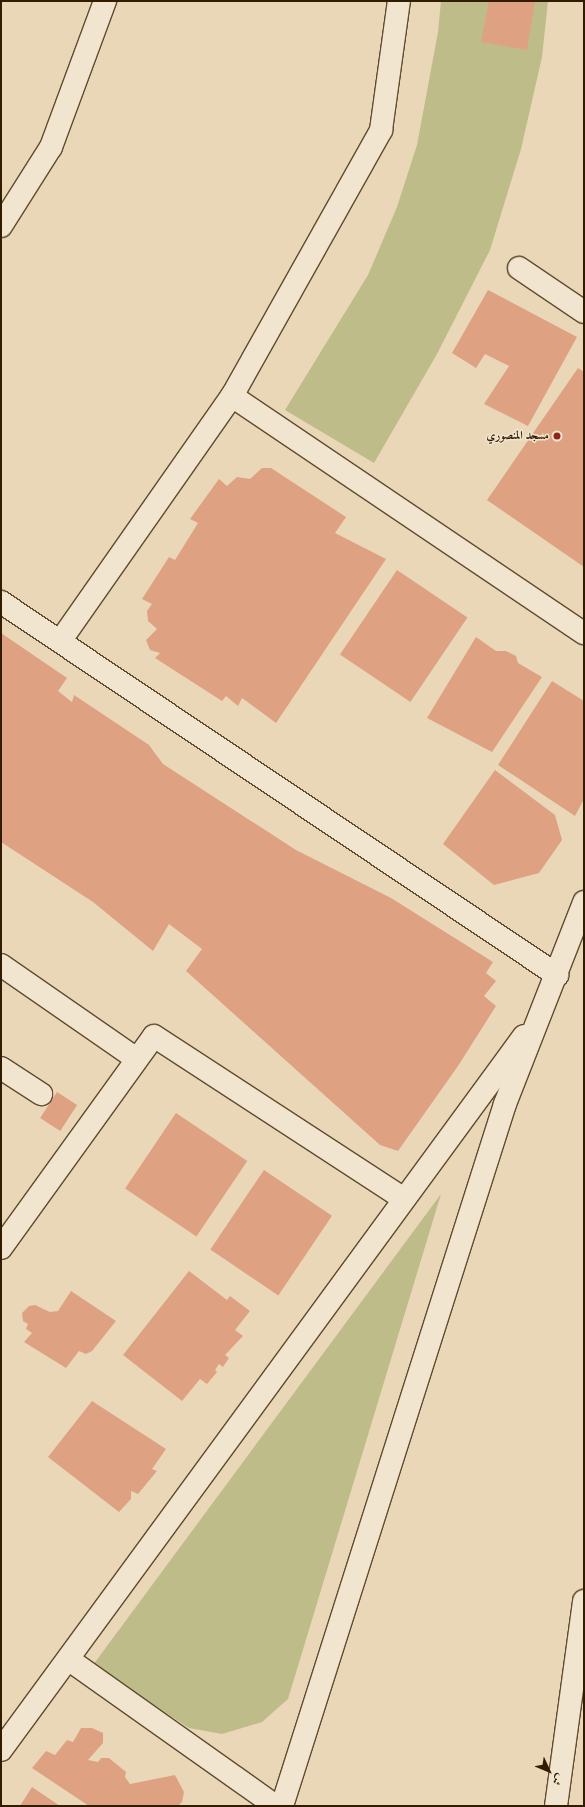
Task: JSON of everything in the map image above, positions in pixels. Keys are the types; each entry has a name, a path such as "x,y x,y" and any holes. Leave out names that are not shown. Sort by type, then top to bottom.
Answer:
{"street":[{"path":"1,226 51,147 105,1"},
{"path":"61,640 232,396 381,130 399,1"},
{"path":"519,268 584,312"},
{"path":"232,396 584,633"},
{"path":"1,602 61,640 557,975"},
{"path":"282,1806 505,1104 557,975 584,902"},
{"path":"1,965 137,1059"},
{"path":"1,1750 542,1012"},
{"path":"1,1248 154,1036 404,1199"},
{"path":"1,1068 41,1094"},
{"path":"556,1806 584,1601"},
{"path":"68,1659 276,1806"}],"shaded area":[{"path":"441,1 548,1 542,57 521,149 490,250 437,354 374,463 285,410 368,275 397,207 417,145 438,32"},
{"path":"441,1194 288,1699 262,1722 222,1734 189,1728 93,1665"}],"building":[{"path":"489,1 535,1 527,50 481,42"},
{"path":"488,290 577,337 528,426 484,404 509,366 485,354 476,368 452,353"},
{"name":"مسجد المنصوري","path":"578,368 584,372 584,567 487,500"},
{"path":"262,468 271,468 346,517 335,533 386,559 276,723 242,698 238,706 226,696 222,701 155,658 160,653 150,650 146,640 157,629 148,621 147,611 152,604 142,599 169,557 175,560 198,523 190,519 219,479 227,486 237,477 250,479"},
{"path":"397,570 467,618 410,702 340,655"},
{"path":"1,633 67,678 58,691 72,702 74,695 149,745 163,764 296,850 391,898 493,962 486,973 496,981 484,996 496,1006 458,1066 398,1151 380,1145 186,971 202,949 169,924 153,951 93,902 1,842"},
{"path":"476,637 496,651 506,651 516,656 518,663 542,677 492,752 427,718"},
{"path":"552,681 584,701 584,799 575,816 498,765"},
{"path":"495,770 555,815 562,840 539,873 494,885 443,844"},
{"path":"57,1092 77,1105 60,1131 40,1118"},
{"path":"176,1113 247,1161 196,1237 125,1188"},
{"path":"264,1170 332,1216 278,1295 210,1250"},
{"path":"189,1271 227,1300 230,1296 250,1311 235,1330 243,1336 225,1355 229,1358 223,1367 219,1364 215,1370 217,1372 207,1384 200,1379 182,1401 123,1355"},
{"path":"71,1291 116,1321 92,1351 86,1354 79,1351 66,1368 24,1342 32,1333 26,1329 28,1324 23,1321 22,1313 29,1306 35,1305 50,1312 58,1311"},
{"path":"92,1401 166,1449 152,1469 157,1471 138,1494 131,1491 131,1499 119,1512 48,1457"},
{"path":"81,1728 92,1728 103,1733 103,1743 88,1760 98,1762 101,1758 109,1758 126,1772 125,1777 130,1784 175,1775 184,1792 182,1802 178,1806 89,1806 32,1768 46,1751 55,1755 67,1740 73,1742"},
{"path":"32,1787 60,1806 20,1806"}],"place":[{"name":"مسجد المنصوري","path":"557,436"}]}
